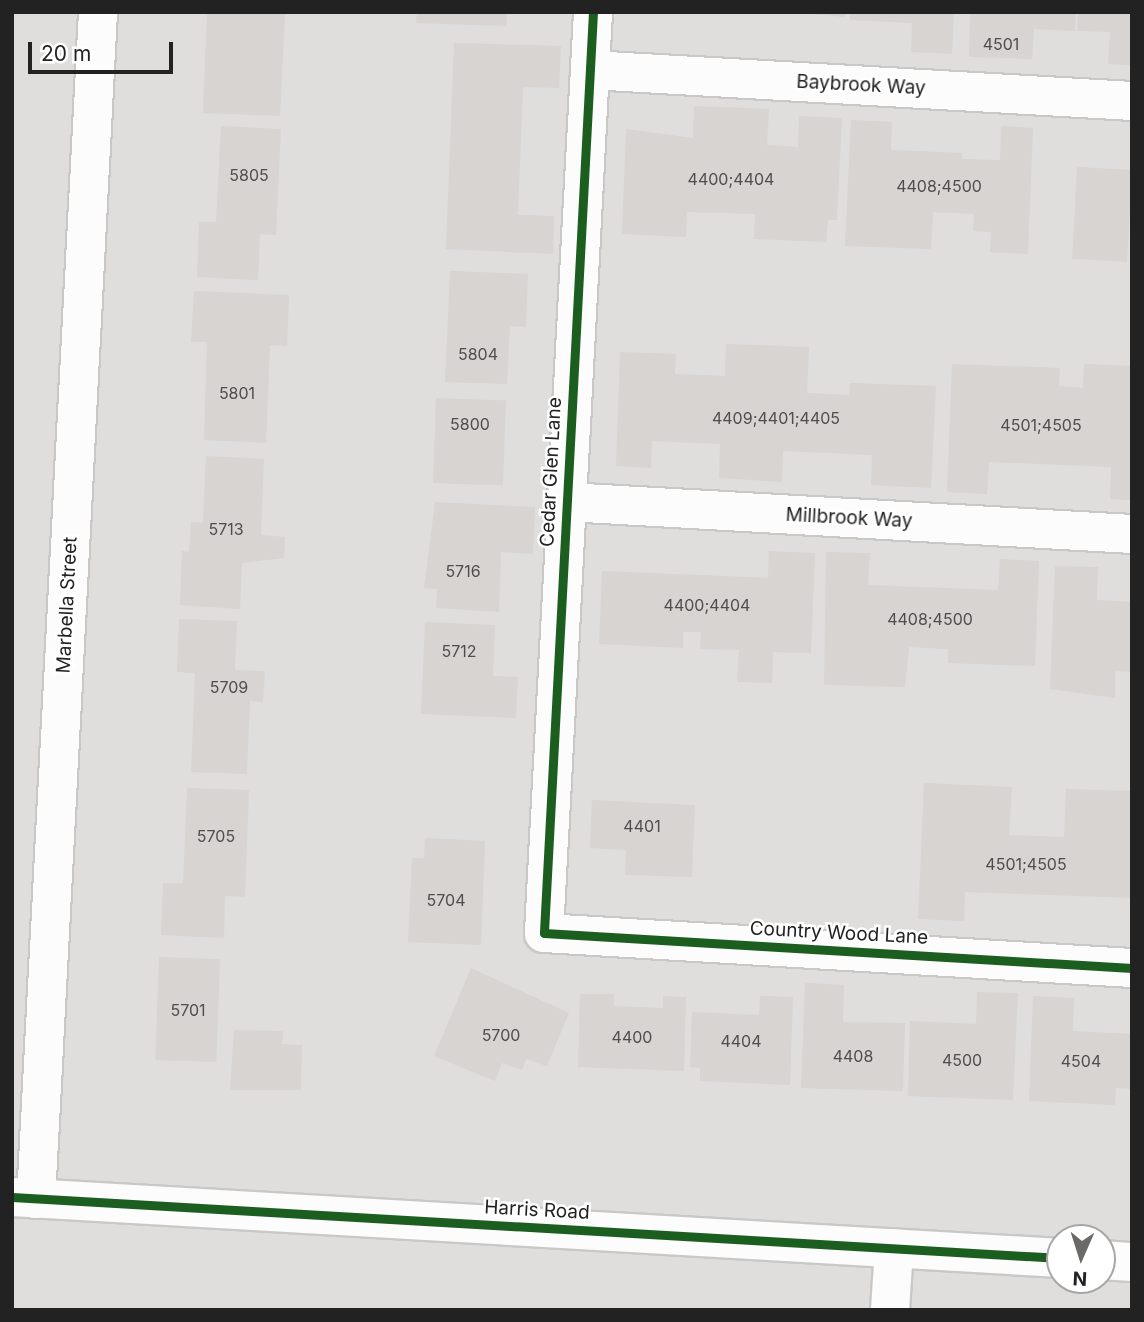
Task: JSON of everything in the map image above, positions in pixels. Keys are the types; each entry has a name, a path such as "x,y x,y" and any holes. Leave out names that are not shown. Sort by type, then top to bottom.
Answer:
{"street":[{"name":"Marbella Street","path":"24,1198 98,12"},
{"name":"Cedar Glen Lane","path":"544,933 593,12"},
{"name":"Baybrook Way","path":"590,70 1132,101"},
{"name":"Millbrook Way","path":"567,502 1132,534"},
{"name":"Country Wood Lane","path":"544,933 1132,968"},
{"name":"Harris Road","path":"24,1198 1046,1257"},
{"path":"890,1310 894,1248"}],"shaded area":[{"path":"12,12 1132,12 1132,1310 12,1310"}],"building":[{"path":"285,12 280,116 203,113 207,14"},
{"path":"417,12 507,12 506,26 416,23"},
{"path":"789,12 845,12 845,17"},
{"path":"850,12 954,12 952,54 911,52 912,23 850,20"},
{"path":"970,12 1076,12 1075,31 1034,29 1032,59 969,57"},
{"path":"1078,12 1132,12 1132,65 1108,64 1110,32 1077,31"},
{"path":"454,43 561,46 559,88 523,87 518,215 554,216 553,254 446,249"},
{"path":"694,106 769,109 767,145 798,147 799,116 842,118 837,220 828,220 826,242 754,239 755,214 687,212 686,237 622,234 626,129 693,138"},
{"path":"851,120 892,122 891,150 962,153 962,159 1000,160 1001,126 1033,128 1028,254 990,252 991,232 973,231 974,214 933,212 931,249 845,246"},
{"path":"221,126 281,129 276,235 260,234 258,280 197,277 199,222 216,222"},
{"path":"1077,167 1132,170 1127,262 1072,259"},
{"path":"450,271 528,274 526,327 510,326 507,384 445,382"},
{"path":"194,291 289,295 287,346 270,345 266,443 204,440 207,342 191,342"},
{"path":"726,344 809,347 807,393 849,395 850,383 936,386 931,488 871,485 872,455 783,451 782,482 719,478 720,444 652,441 651,468 616,466 620,352 676,354 675,374 725,376"},
{"path":"952,364 1060,368 1059,386 1083,388 1084,364 1132,366 1132,500 1110,499 1111,467 989,462 987,494 947,492"},
{"path":"436,398 506,400 503,485 433,483"},
{"path":"206,456 264,459 261,535 285,537 284,558 242,563 240,609 180,605 182,551 189,552 191,522 203,523"},
{"path":"435,502 535,507 533,554 501,552 499,612 436,608 437,589 424,588"},
{"path":"769,551 815,553 811,653 773,652 772,683 737,682 739,650 700,649 701,632 683,632 683,648 599,644 602,571 768,578"},
{"path":"826,552 870,553 868,585 998,590 1000,559 1039,561 1035,666 948,663 948,649 909,647 905,687 824,685"},
{"path":"1055,566 1098,567 1097,600 1132,602 1132,672 1115,671 1115,698 1050,689"},
{"path":"179,619 237,621 235,670 265,671 263,702 250,701 247,774 191,772 195,673 177,672"},
{"path":"425,622 495,625 493,676 518,677 516,718 421,714"},
{"path":"924,783 1012,787 1009,835 1064,837 1066,789 1132,791 1132,898 965,892 964,921 918,919"},
{"path":"187,788 249,790 245,897 225,896 224,938 161,935 163,883 183,883"},
{"path":"592,800 695,805 692,877 625,875 626,850 590,848"},
{"path":"425,838 485,841 481,945 408,942 412,858 424,858"},
{"path":"159,957 220,959 216,1062 155,1060"},
{"path":"471,968 569,1013 547,1066 526,1059 522,1070 502,1063 495,1081 434,1056"},
{"path":"805,983 844,985 843,1022 905,1023 903,1091 801,1088"},
{"path":"977,992 1018,993 1013,1100 908,1096 910,1021 976,1024"},
{"path":"580,994 614,994 614,1006 663,1008 663,996 686,997 684,1071 578,1067"},
{"path":"760,996 793,997 790,1085 700,1081 700,1068 690,1067 692,1012 759,1015"},
{"path":"1033,996 1074,998 1073,1031 1132,1034 1132,1089 1116,1088 1115,1105 1029,1101"},
{"path":"234,1030 283,1031 282,1044 302,1045 301,1090 230,1090"}],"cycle path":[{"path":"593,12 544,933 1132,968"},
{"path":"12,1197 1046,1257"}]}
